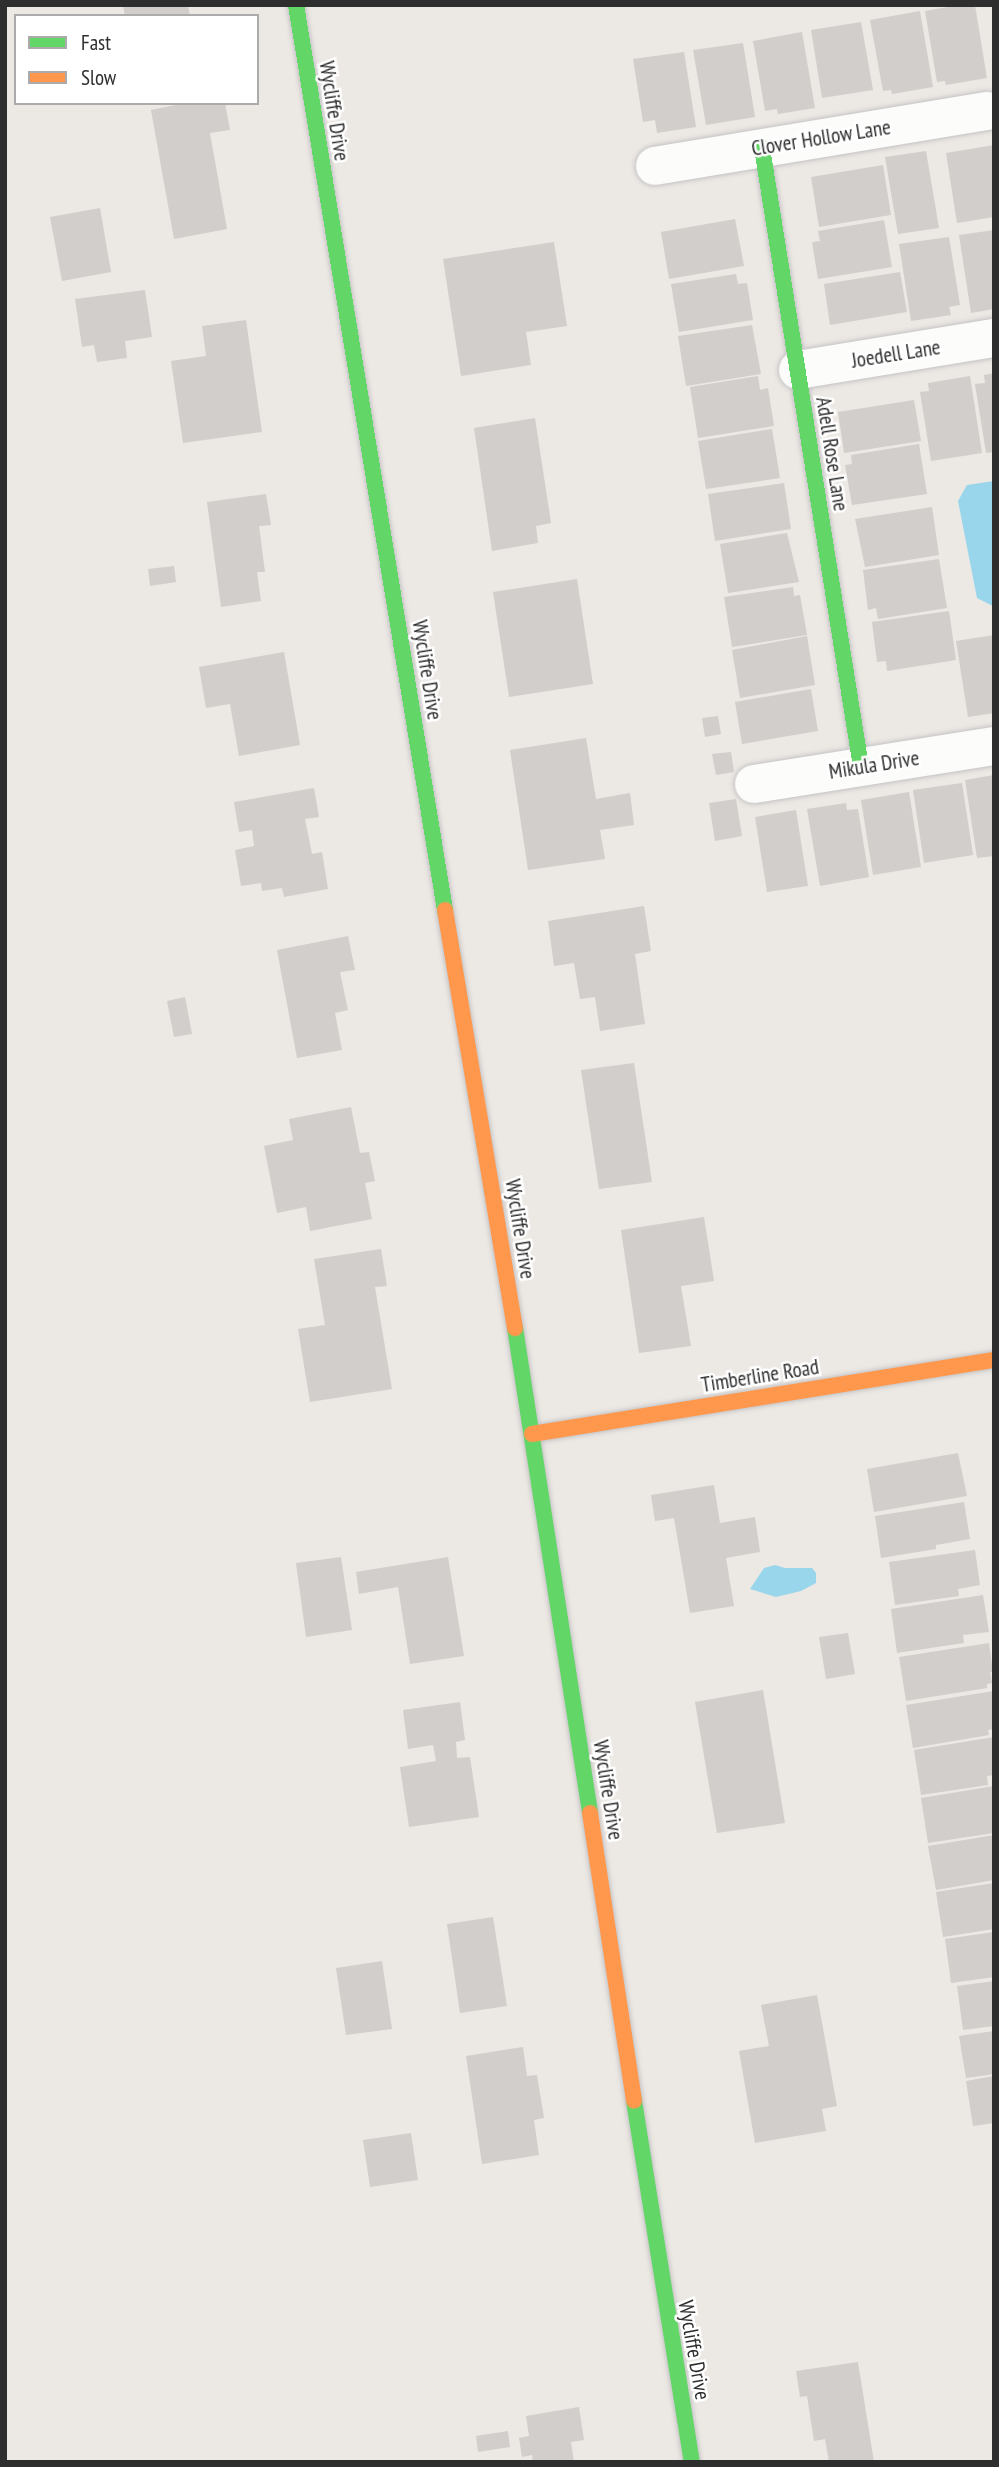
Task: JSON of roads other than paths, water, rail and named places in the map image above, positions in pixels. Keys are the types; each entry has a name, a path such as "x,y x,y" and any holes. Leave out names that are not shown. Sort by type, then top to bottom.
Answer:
{"street":[{"name":"Wycliffe Drive","path":"296,5 532,1434 662,2283 692,2462"},
{"name":"Clover Hollow Lane","path":"655,166 987,111"},
{"name":"Adell Rose Lane","path":"762,148 862,766"},
{"name":"Joedell Lane","path":"797,370 994,338"},
{"name":"Mikula Drive","path":"754,784 994,746"},
{"name":"Timberline Road","path":"532,1434 994,1360"}],"water":[{"path":"994,481 993,606 977,598 958,501 967,485"},
{"path":"775,1565 785,1568 812,1568 816,1573 816,1583 801,1591 776,1597 750,1589 764,1568"}]}
